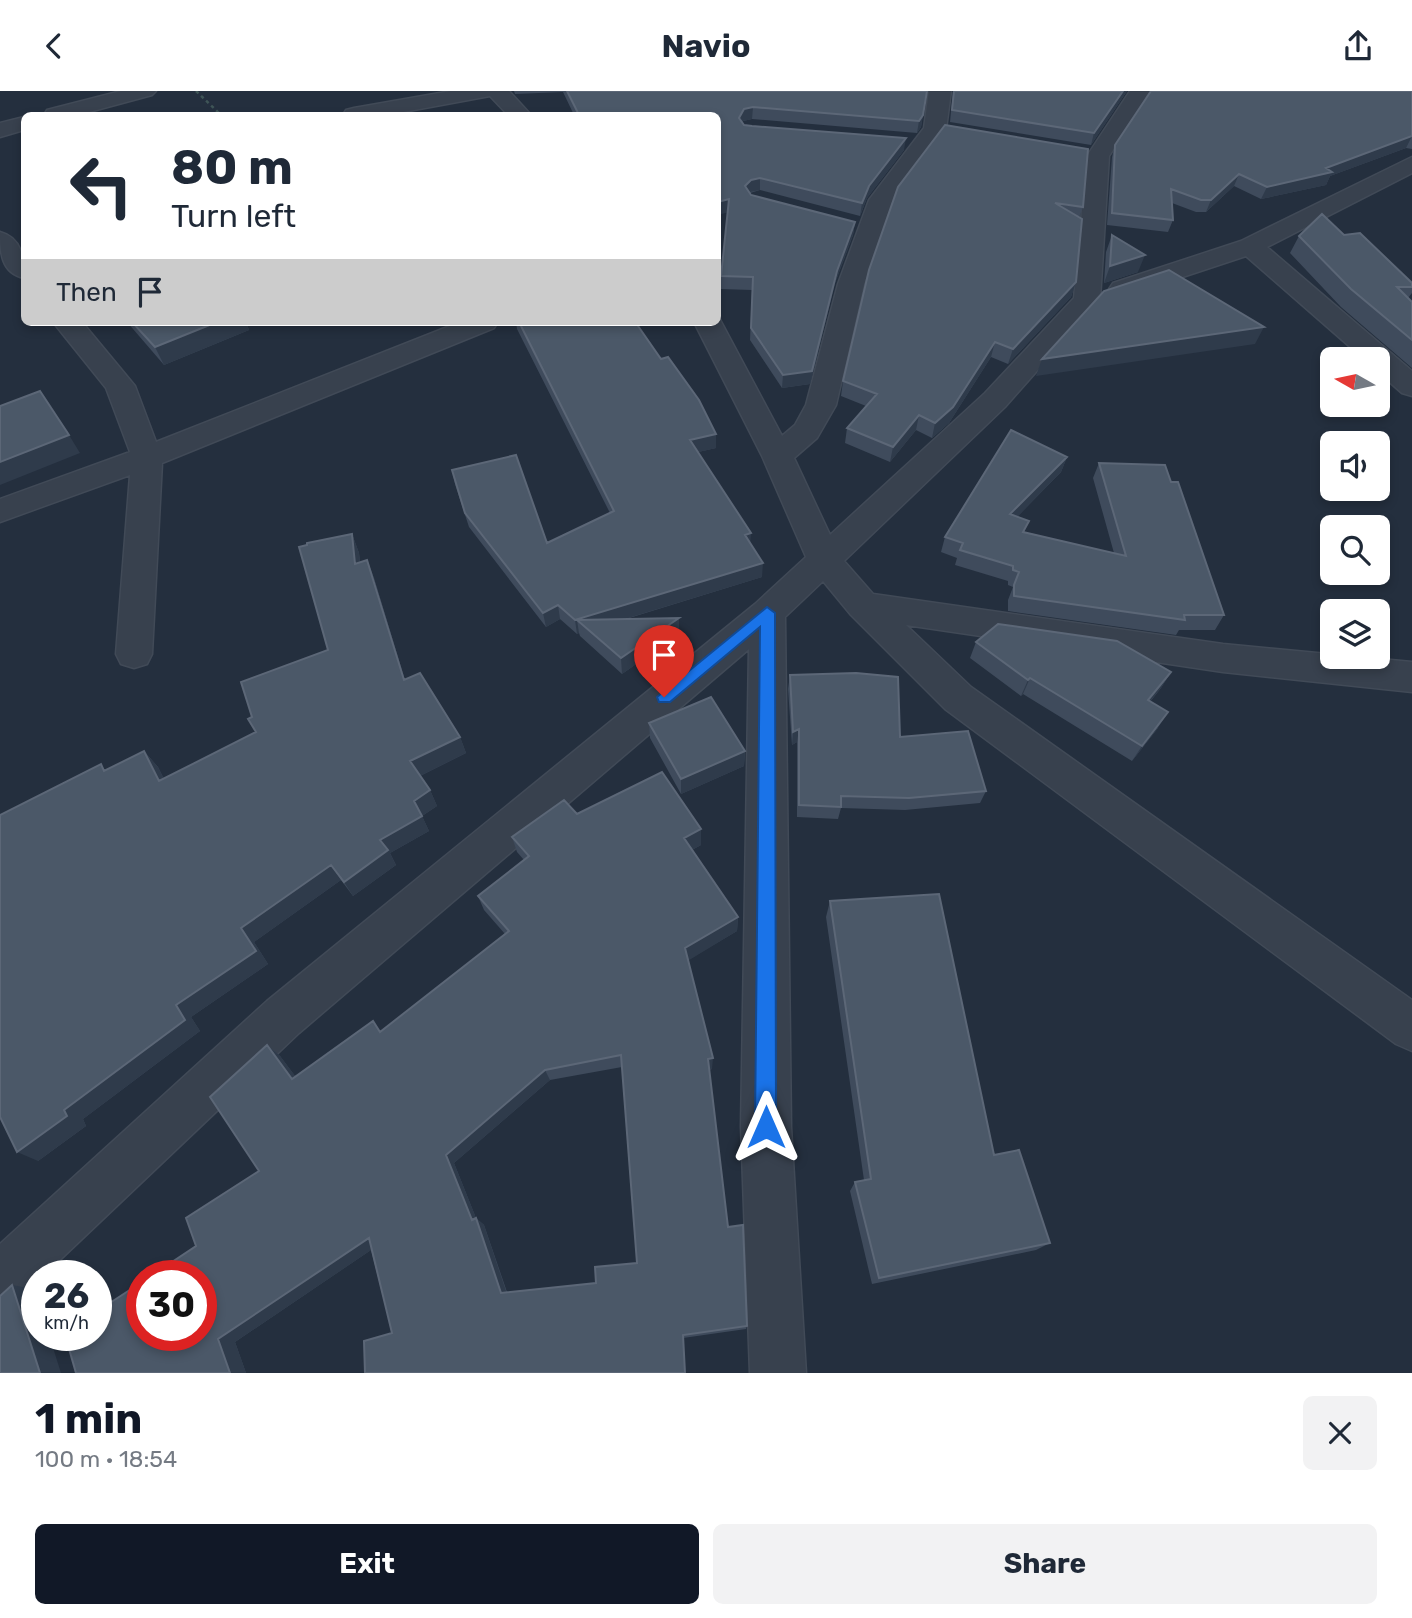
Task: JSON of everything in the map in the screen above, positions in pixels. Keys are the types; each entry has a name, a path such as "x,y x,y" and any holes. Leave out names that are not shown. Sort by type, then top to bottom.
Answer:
{"street":[{"path":"66,112 145,91"},
{"path":"370,112 486,91"},
{"path":"497,91 517,112"},
{"path":"776,456 806,431 821,405 851,283 858,226 930,136 940,91"},
{"path":"1087,300 1085,153 1141,91"},
{"path":"0,130 21,125"},
{"path":"897,139 962,134"},
{"path":"0,1280 282,1017 767,613 825,561 995,400 1087,300 1250,246 1412,164"},
{"path":"0,240 21,266"},
{"path":"1250,246 1318,302 1412,387"},
{"path":"70,326 120,386 147,457 134,655"},
{"path":"0,511 147,457 441,329 459,326"},
{"path":"710,326 776,456 825,561 863,605 958,698 1412,1028"},
{"path":"863,605 1223,658 1412,677"},
{"path":"767,613 766,1127 778,1373"}],"path":[{"path":"196,91 218,112"}],"building":[{"path":"567,91 927,91 923,115 919,121 753,107 744,109 739,118 744,125 752,126 906,138 869,186 862,203 760,178 751,180 745,186 751,195 855,222 837,271 812,371 783,375 751,328 753,277 721,276 729,199 721,201 721,112 578,112"},
{"path":"954,91 1123,91 1094,133 952,110"},
{"path":"1151,91 1412,91 1412,136 1326,168 1332,172 1267,187 1239,174 1211,200 1201,200 1171,189 1173,220 1112,213 1115,145"},
{"path":"945,125 1088,149 1083,207 1055,203 1082,219 1076,282 1013,349 995,342 953,407 935,423 919,415 893,447 847,428 877,394 843,381 869,270 898,187"},
{"path":"1322,214 1344,235 1360,233 1412,283 1412,287 1397,287 1412,302 1412,340 1351,289 1299,236"},
{"path":"1112,235 1145,255 1110,266"},
{"path":"1169,270 1264,327 1042,359 1104,291"},
{"path":"136,326 207,326 155,347"},
{"path":"521,326 638,326 661,359 668,357 699,400 716,434 690,440 751,533 745,535 763,563 575,620 558,605 543,613 465,513 452,470 516,455 547,543 614,511"},
{"path":"40,391 69,435 0,462 0,406"},
{"path":"1011,430 1067,457 1010,514 1029,521 1023,532 1126,556 1099,463 1165,465 1171,482 1178,482 1224,615 1184,615 1185,620 1014,596 1014,585 1019,572 1013,570 1013,566 960,550 963,543 945,537"},
{"path":"352,534 355,564 367,560 404,680 420,673 460,737 410,761 430,790 414,801 422,816 380,840 388,850 344,882 331,865 241,928 256,951 176,1005 185,1020 64,1110 67,1116 17,1152 0,1117 0,815 101,764 104,771 144,751 159,781 256,732 248,719 252,717 241,682 328,650 299,547"},
{"path":"679,618 621,658 577,620"},
{"path":"998,624 1117,641 1171,672 1148,700 1168,712 1142,746 1030,678 1028,680 976,642"},
{"path":"856,673 898,677 900,737 968,731 986,791 909,798 841,796 841,807 799,805 799,729 793,732 790,675"},
{"path":"711,697 745,751 681,779 649,723"},
{"path":"662,772 701,829 684,838 738,917 685,948 713,1058 708,1059 728,1227 743,1225 747,1326 683,1335 685,1373 365,1373 364,1341 392,1333 369,1238 218,1339 230,1373 76,1373 70,1351 112,1351 112,1302 126,1292 126,1351 217,1351 217,1260 175,1260 196,1246 186,1218 259,1171 210,1097 267,1045 292,1079 373,1021 380,1032 509,931 478,896 529,856 512,837 564,800 577,814","holes":["621,1055 637,1263 595,1267 596,1283 501,1293 476,1218 472,1220 446,1155 545,1070"]},
{"path":"939,894 994,1155 1019,1150 1050,1243 879,1278 855,1182 871,1179 830,901"},
{"path":"12,1285 21,1313 21,1351 33,1351 40,1373 0,1373 0,1296"}],"route":[{"path":"664,697 767,613 766,1127"}]}
